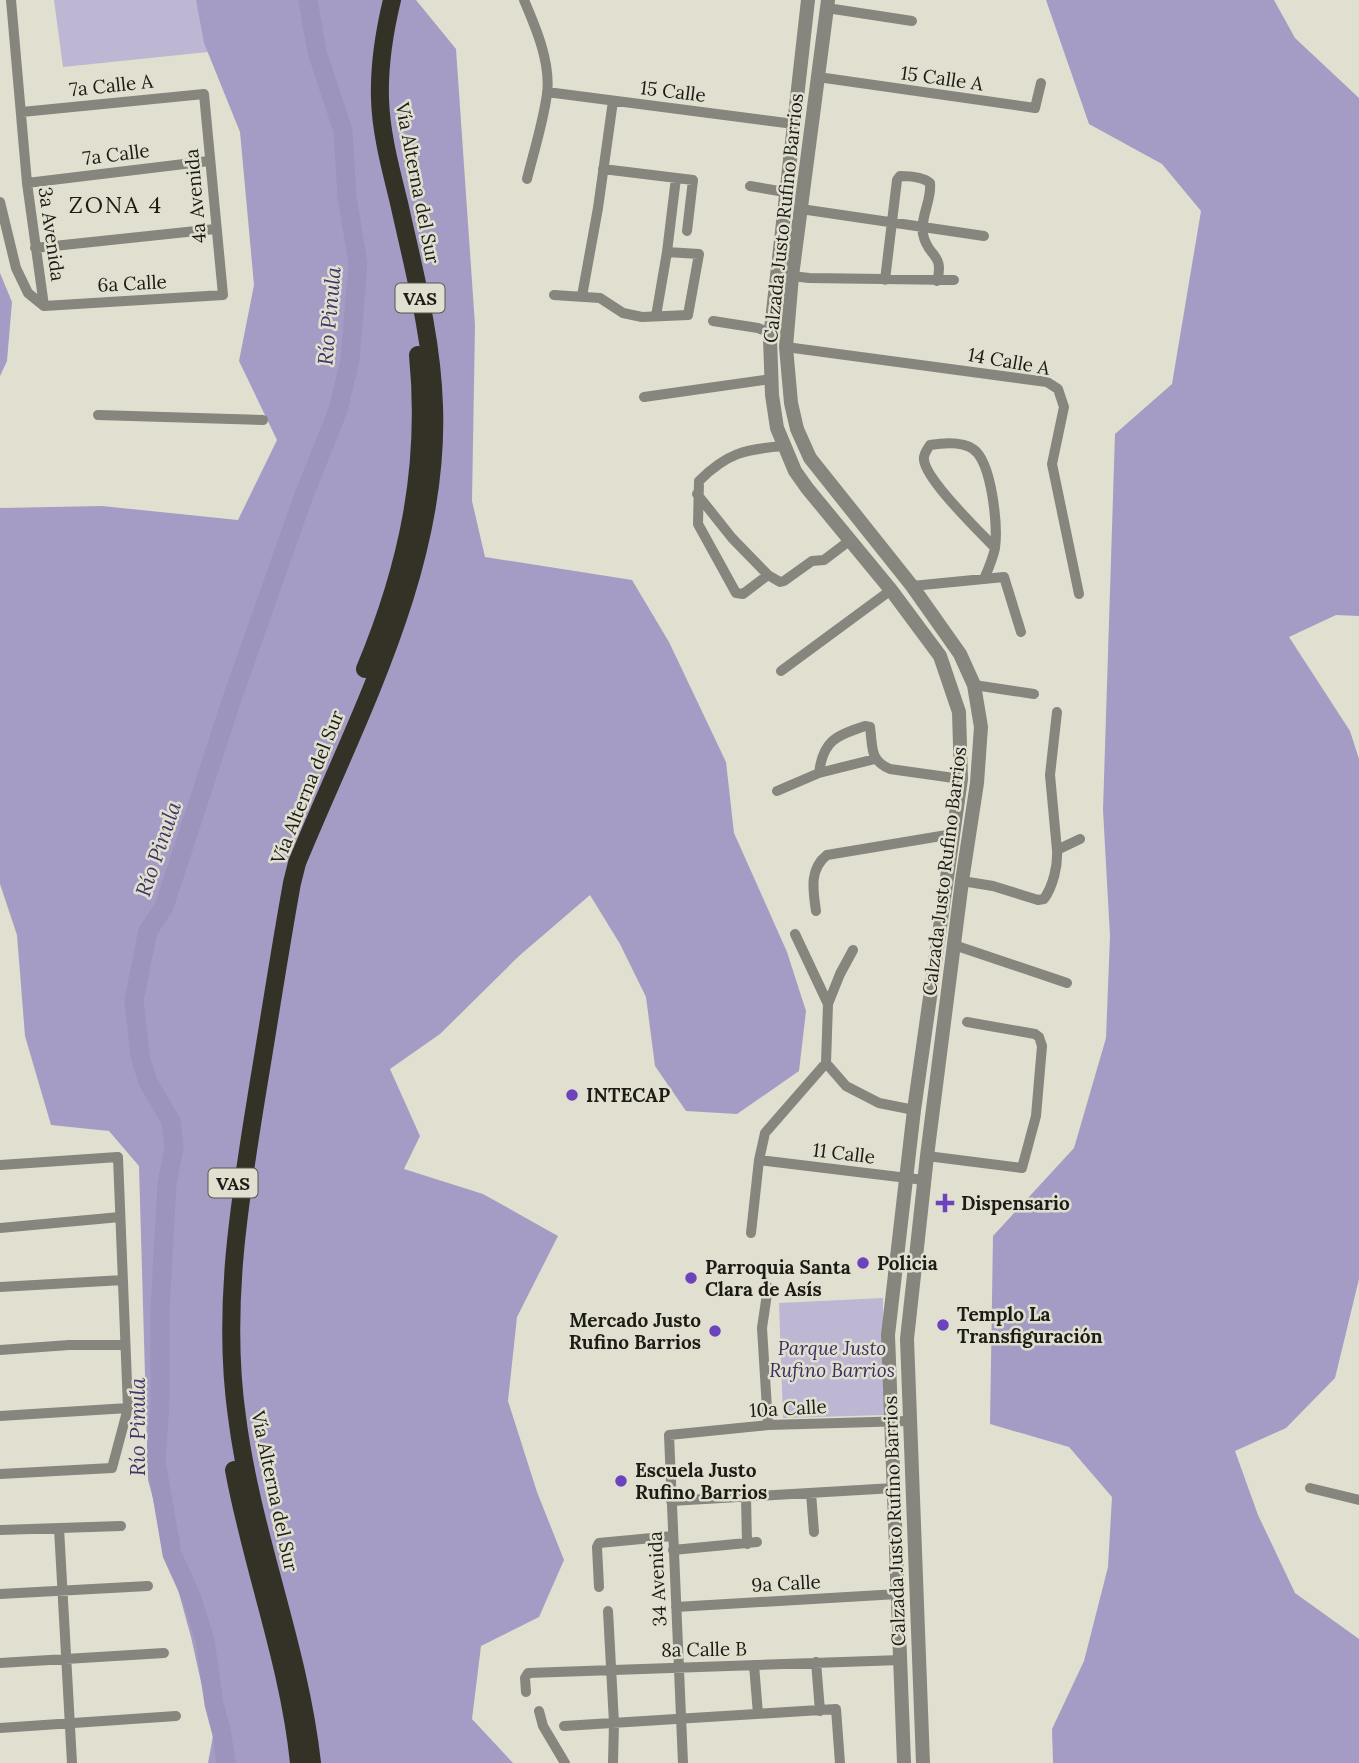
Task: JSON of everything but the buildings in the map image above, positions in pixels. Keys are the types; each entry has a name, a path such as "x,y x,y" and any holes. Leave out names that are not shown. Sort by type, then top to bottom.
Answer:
{"highway":[{"name":"Vía Alterna del Sur","path":"312,1763 301,1695 252,1502 236,1416 231,1314 235,1244 247,1153 292,883 399,596 418,484 421,384 416,330 374,141 368,99 374,25 380,0"},
{"name":"Vía Alterna del Sur","path":"393,0 382,56 380,101 392,174 427,328 435,409 430,487 415,566 399,596"},
{"name":"Vía Alterna del Sur","path":"299,1763 290,1707 240,1506 231,1457 222,1373 220,1314 225,1241 280,881 391,621"}],"street":[{"name":"3a Avenida","path":"11,0 27,183 44,306"},
{"path":"524,0 537,33 545,65 547,92 527,179"},
{"name":"Calzada Justo Rufino Barrios","path":"808,0 771,333 771,379 777,428 795,471 891,590 940,656 959,712 961,779 914,1110 888,1335 904,1763"},
{"path":"828,4 912,22"},
{"name":"Calzada Justo Rufino Barrios","path":"828,4 792,276 786,347 791,403 797,429 810,458 912,586 960,654 974,685 981,727 974,803 924,1180 907,1339 923,1763"},
{"path":"804,30 824,32"},
{"name":"15 Calle A","path":"818,77 1035,108 1041,83"},
{"name":"15 Calle","path":"547,92 794,124"},
{"name":"7a Calle A","path":"22,112 204,94"},
{"name":"4a Avenida","path":"204,94 223,295"},
{"path":"582,296 612,101"},
{"name":"7a Calle","path":"27,183 209,161"},
{"path":"603,169 693,180 687,231"},
{"path":"885,280 897,180 900,176 925,179 930,183 922,228 924,239 939,261 937,281"},
{"path":"656,316 676,178"},
{"path":"750,186 785,192"},
{"path":"0,202 16,268 28,293 44,306"},
{"path":"801,209 984,236"},
{"path":"35,248 215,229"},
{"path":"780,239 797,241"},
{"path":"554,295 603,299 623,313 642,317 688,315 699,254 667,252"},
{"path":"792,276 954,280"},
{"name":"6a Calle","path":"44,306 223,295"},
{"path":"713,321 758,328 771,333"},
{"name":"14 Calle A","path":"786,347 1047,382 1058,389 1064,407 1052,464 1079,594"},
{"path":"644,397 771,379"},
{"path":"98,415 262,420"},
{"path":"984,579 995,548 993,500 987,469 972,448 946,443 930,445 925,452 924,461 931,478 995,548"},
{"path":"768,575 743,594 736,593 698,524 697,494 699,481 715,465 750,449 784,446"},
{"path":"697,494 732,538 776,581 784,581 812,561 824,560 849,541"},
{"path":"823,506 840,494"},
{"path":"912,586 1004,578 1021,632"},
{"path":"781,671 891,590"},
{"path":"974,685 1034,694"},
{"path":"962,881 993,886 1038,900 1044,899 1049,891 1058,860 1050,775 1057,712"},
{"path":"819,773 821,752 833,740 865,726 870,727 875,759 890,769 961,779"},
{"path":"777,791 819,773 875,759"},
{"path":"958,801 974,803"},
{"path":"816,911 814,875 817,865 827,855 954,834"},
{"path":"1057,849 1080,839"},
{"path":"795,934 828,1004"},
{"path":"954,945 1067,983"},
{"path":"751,1233 759,1160 765,1133 826,1063 828,1004 853,950"},
{"path":"927,1156 1022,1168 1035,1116 1042,1046 1039,1037 967,1022"},
{"path":"826,1063 846,1086 879,1102 914,1110"},
{"path":"0,1165 117,1157 128,1408 111,1468 0,1474"},
{"name":"11 Calle","path":"759,1160 924,1180"},
{"path":"0,1228 120,1217"},
{"path":"0,1287 123,1280"},
{"path":"768,1287 762,1328 768,1425"},
{"path":"0,1350 69,1345 124,1345"},
{"path":"0,1416 128,1408"},
{"name":"10a Calle","path":"669,1435 768,1425 908,1421"},
{"name":"34 Avenida","path":"669,1435 683,1763"},
{"path":"671,1500 894,1488"},
{"path":"1310,1488 1359,1500"},
{"path":"811,1493 814,1532"},
{"path":"673,1550 752,1543 746,1496"},
{"path":"0,1530 121,1526"},
{"path":"59,1528 72,1763"},
{"path":"600,1587 599,1543 673,1536"},
{"path":"0,1594 148,1586"},
{"name":"9a Calle","path":"676,1607 898,1594"},
{"path":"608,1611 614,1723 613,1763"},
{"path":"0,1663 164,1653"},
{"name":"8a Calle B","path":"526,1692 524,1678 528,1673 901,1660"},
{"path":"816,1662 820,1711"},
{"path":"754,1665 758,1714"},
{"path":"564,1726 836,1709 840,1763"},
{"path":"539,1711 542,1726 565,1763"},
{"path":"0,1728 176,1716"}],"green space":[{"path":"54,0 196,0 208,52 63,67"},
{"name":"Parque Justo Rufino Barrios","path":"883,1298 884,1415 783,1418 779,1303"}],"shaded area":[{"path":"196,0 416,0 456,49 475,325 472,501 485,557 632,580 669,642 726,762 734,833 787,952 806,1011 799,1071 737,1114 686,1111 655,1066 646,997 620,944 590,895 519,956 440,1034 390,1069 420,1136 404,1169 483,1194 558,1236 517,1317 508,1401 537,1492 564,1560 539,1617 481,1646 472,1719 513,1763 208,1763 213,1736 191,1637 148,1480 139,1166 109,1131 51,1125 25,1036 17,935 0,884 0,508 102,506 238,520 277,440 239,361 254,285 240,132 204,43"},
{"path":"1046,0 1274,0 1295,38 1359,98 1359,616 1336,615 1289,637 1350,731 1359,759 1359,1279 1335,1378 1286,1428 1235,1451 1258,1515 1295,1593 1359,1639 1359,1763 1053,1763 1052,1729 1084,1661 1108,1567 1112,1497 1069,1447 990,1424 993,1236 1074,1148 1106,1038 1110,936 1103,810 1115,434 1172,384 1201,211 1162,164 1089,124"},
{"path":"0,273 12,302 7,361 0,376"}],"waterway":[{"name":"Río Pinula","path":"226,1763 205,1640 191,1596 172,1554 156,1460 167,1184 174,1147 171,1121 148,1082 140,1056 134,1000 148,931 164,907 233,696 304,495 338,410 350,360 358,263 347,197 343,131 317,52 308,0"}],"place":[{"name":"INTECAP","path":"572,1095"},
{"name":"Dispensario","path":"945,1203"},
{"name":"Policia","path":"863,1263"},
{"name":"Parroquia Santa Clara de Asís","path":"691,1278"},
{"name":"Templo La Transfiguración","path":"943,1325"},
{"name":"Mercado Justo Rufino Barrios","path":"715,1331"},
{"name":"Escuela Justo Rufino Barrios","path":"621,1481"}],"district":[{"name":"ZONA 4","path":"116,204"}]}
